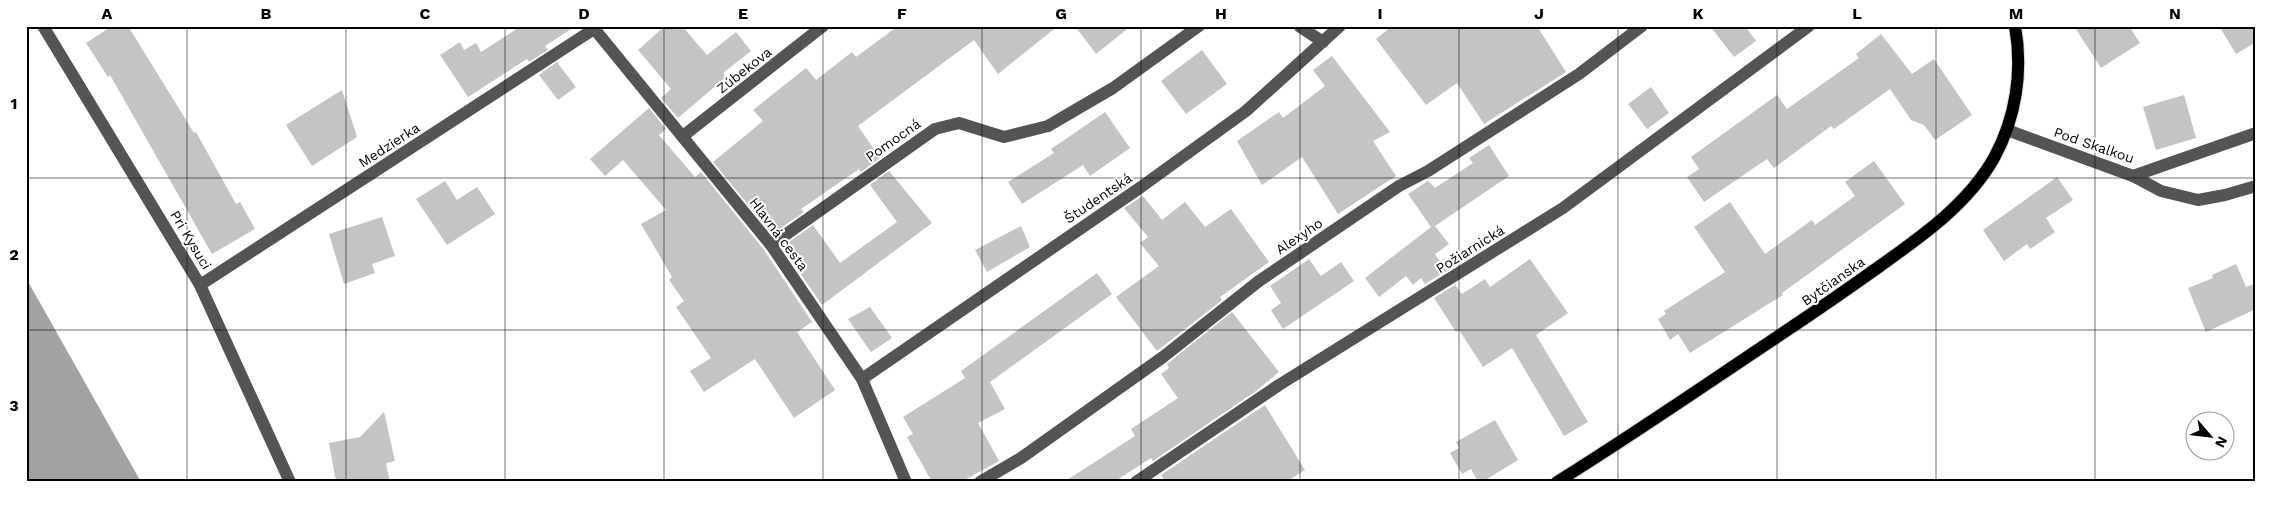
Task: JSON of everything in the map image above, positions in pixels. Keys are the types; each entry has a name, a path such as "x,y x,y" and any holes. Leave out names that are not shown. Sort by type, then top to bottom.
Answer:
{"main road":[{"name":"Bytčianska","path":"1557,482 1605,452 1848,289 1927,233 1968,194 1993,159 2006,130 2014,105 2018,76 2015,26"}],"street":[{"name":"Pri Kysuci","path":"43,26 200,285 290,482"},
{"name":"Zúbekova","path":"683,136 823,26"},
{"name":"Pomocná","path":"771,244 935,129 959,122 1004,137 1048,126 1114,88 1199,26"},
{"path":"1298,26 1323,42"},
{"name":"Študentská","path":"862,379 1141,187 1246,111 1340,26"},
{"name":"Alexyho","path":"980,482 1021,458 1163,357 1259,282 1400,186 1428,171 1578,74 1642,26"},
{"name":"Požiarnická","path":"1136,482 1279,385 1563,208 1809,26"},
{"name":"Medzierka","path":"200,285 593,28"},
{"name":"Hlavná cesta","path":"593,28 771,244 862,379 906,482"},
{"name":"Pod Skalkou","path":"2006,130 2133,176 2256,133"},
{"path":"2133,176 2161,191 2198,200 2256,186"}],"shaded area":[{"path":"26,278 141,482 26,482"}],"building":[{"path":"112,26 128,26 194,133 196,132 236,204 240,202 255,229 212,254 110,75 108,77 86,43"},
{"path":"521,26 576,26 545,46 548,50 529,62 527,59 468,97 440,55 460,42 464,50 476,43 481,52"},
{"path":"665,26 682,26 707,55 736,32 751,51 723,73 726,77 678,118 661,98 671,89 638,50"},
{"path":"898,26 1058,26 998,74 974,40 858,126 880,158 861,172 859,169 801,209 804,212 772,234 713,162 763,121 753,110 806,68 816,80 852,52 856,57"},
{"path":"1075,26 1131,26 1096,54"},
{"path":"1392,26 1537,26 1566,72 1484,124 1457,83 1426,105 1376,39"},
{"path":"1710,26 1745,26 1756,41 1734,57"},
{"path":"2074,26 2129,26 2140,43 2101,68"},
{"path":"2219,26 2256,26 2256,42 2236,54"},
{"path":"1881,34 1912,74 1934,59 1972,115 1935,140 1924,125 1911,120 1890,89 1834,129 1831,126 1774,168 1767,159 1704,202 1687,177 1699,169 1691,157 1777,95 1787,109 1859,58 1856,54"},
{"path":"1202,50 1227,84 1186,114 1161,81"},
{"path":"1332,56 1390,132 1373,141 1396,176 1338,214 1302,157 1262,185 1237,141 1279,112 1283,118 1325,86 1313,70"},
{"path":"557,62 576,87 558,100 539,75"},
{"path":"1651,87 1669,113 1647,129 1628,104"},
{"path":"342,90 357,137 312,166 286,125"},
{"path":"2184,95 2196,138 2156,150 2143,107"},
{"path":"649,108 666,129 659,135 695,177 701,172 764,250 812,322 797,332 835,390 794,418 755,359 704,392 690,371 711,358 676,307 684,301 669,280 672,277 641,224 666,210 623,160 605,176 590,159"},
{"path":"1105,112 1130,148 1090,176 1083,165 1022,204 1008,182 1054,153 1051,149"},
{"path":"1489,145 1509,176 1435,226 1449,244 1435,254 1446,271 1425,284 1421,278 1413,285 1406,276 1379,297 1365,278 1431,227 1408,194 1428,181 1435,188 1473,163 1469,158"},
{"path":"1874,161 1905,204 1782,293 1783,295 1690,353 1678,334 1670,340 1658,319 1666,314 1664,311 1725,272 1694,227 1730,202 1765,254 1812,220 1815,225 1855,196 1845,182"},
{"path":"889,171 932,223 822,305 782,247 813,225 840,263 897,222 870,185"},
{"path":"1125,174 1132,183 1114,196 1108,188"},
{"path":"2057,177 2073,200 2046,218 2055,232 2030,249 2027,244 2004,261 1983,230"},
{"path":"445,181 457,200 477,187 495,214 447,245 416,199"},
{"path":"1143,196 1162,220 1185,202 1205,227 1231,209 1269,262 1220,297 1222,300 1157,351 1116,297 1159,266 1140,243 1148,237 1124,208"},
{"path":"382,217 395,256 372,264 375,273 344,284 329,234"},
{"path":"1021,226 1030,247 987,272 975,250"},
{"path":"1309,259 1321,276 1341,262 1354,281 1283,329 1271,310 1281,303 1270,286"},
{"path":"1530,259 1568,313 1536,335 1588,422 1564,436 1512,348 1483,367 1459,330 1456,332 1434,298 1455,285 1462,294 1485,279 1490,287"},
{"path":"2236,264 2246,287 2256,283 2256,309 2206,332 2188,288 2213,278 2212,275"},
{"path":"1097,273 1112,294 990,382 1005,409 978,423 999,461 961,482 932,482 907,437 913,434 903,417 965,378 961,371"},
{"path":"870,307 892,338 871,352 848,319"},
{"path":"1232,312 1279,372 1256,391 1153,461 1151,458 1114,482 1064,482 1135,436 1131,429 1178,398 1161,374 1169,368 1167,364"},
{"path":"1265,405 1305,470 1286,482 1166,482 1161,475"},
{"path":"384,412 395,461 386,463 390,482 336,482 329,443 360,437"},
{"path":"1495,420 1518,460 1482,482 1478,482 1471,469 1462,474 1450,453 1459,448 1456,442"}]}
